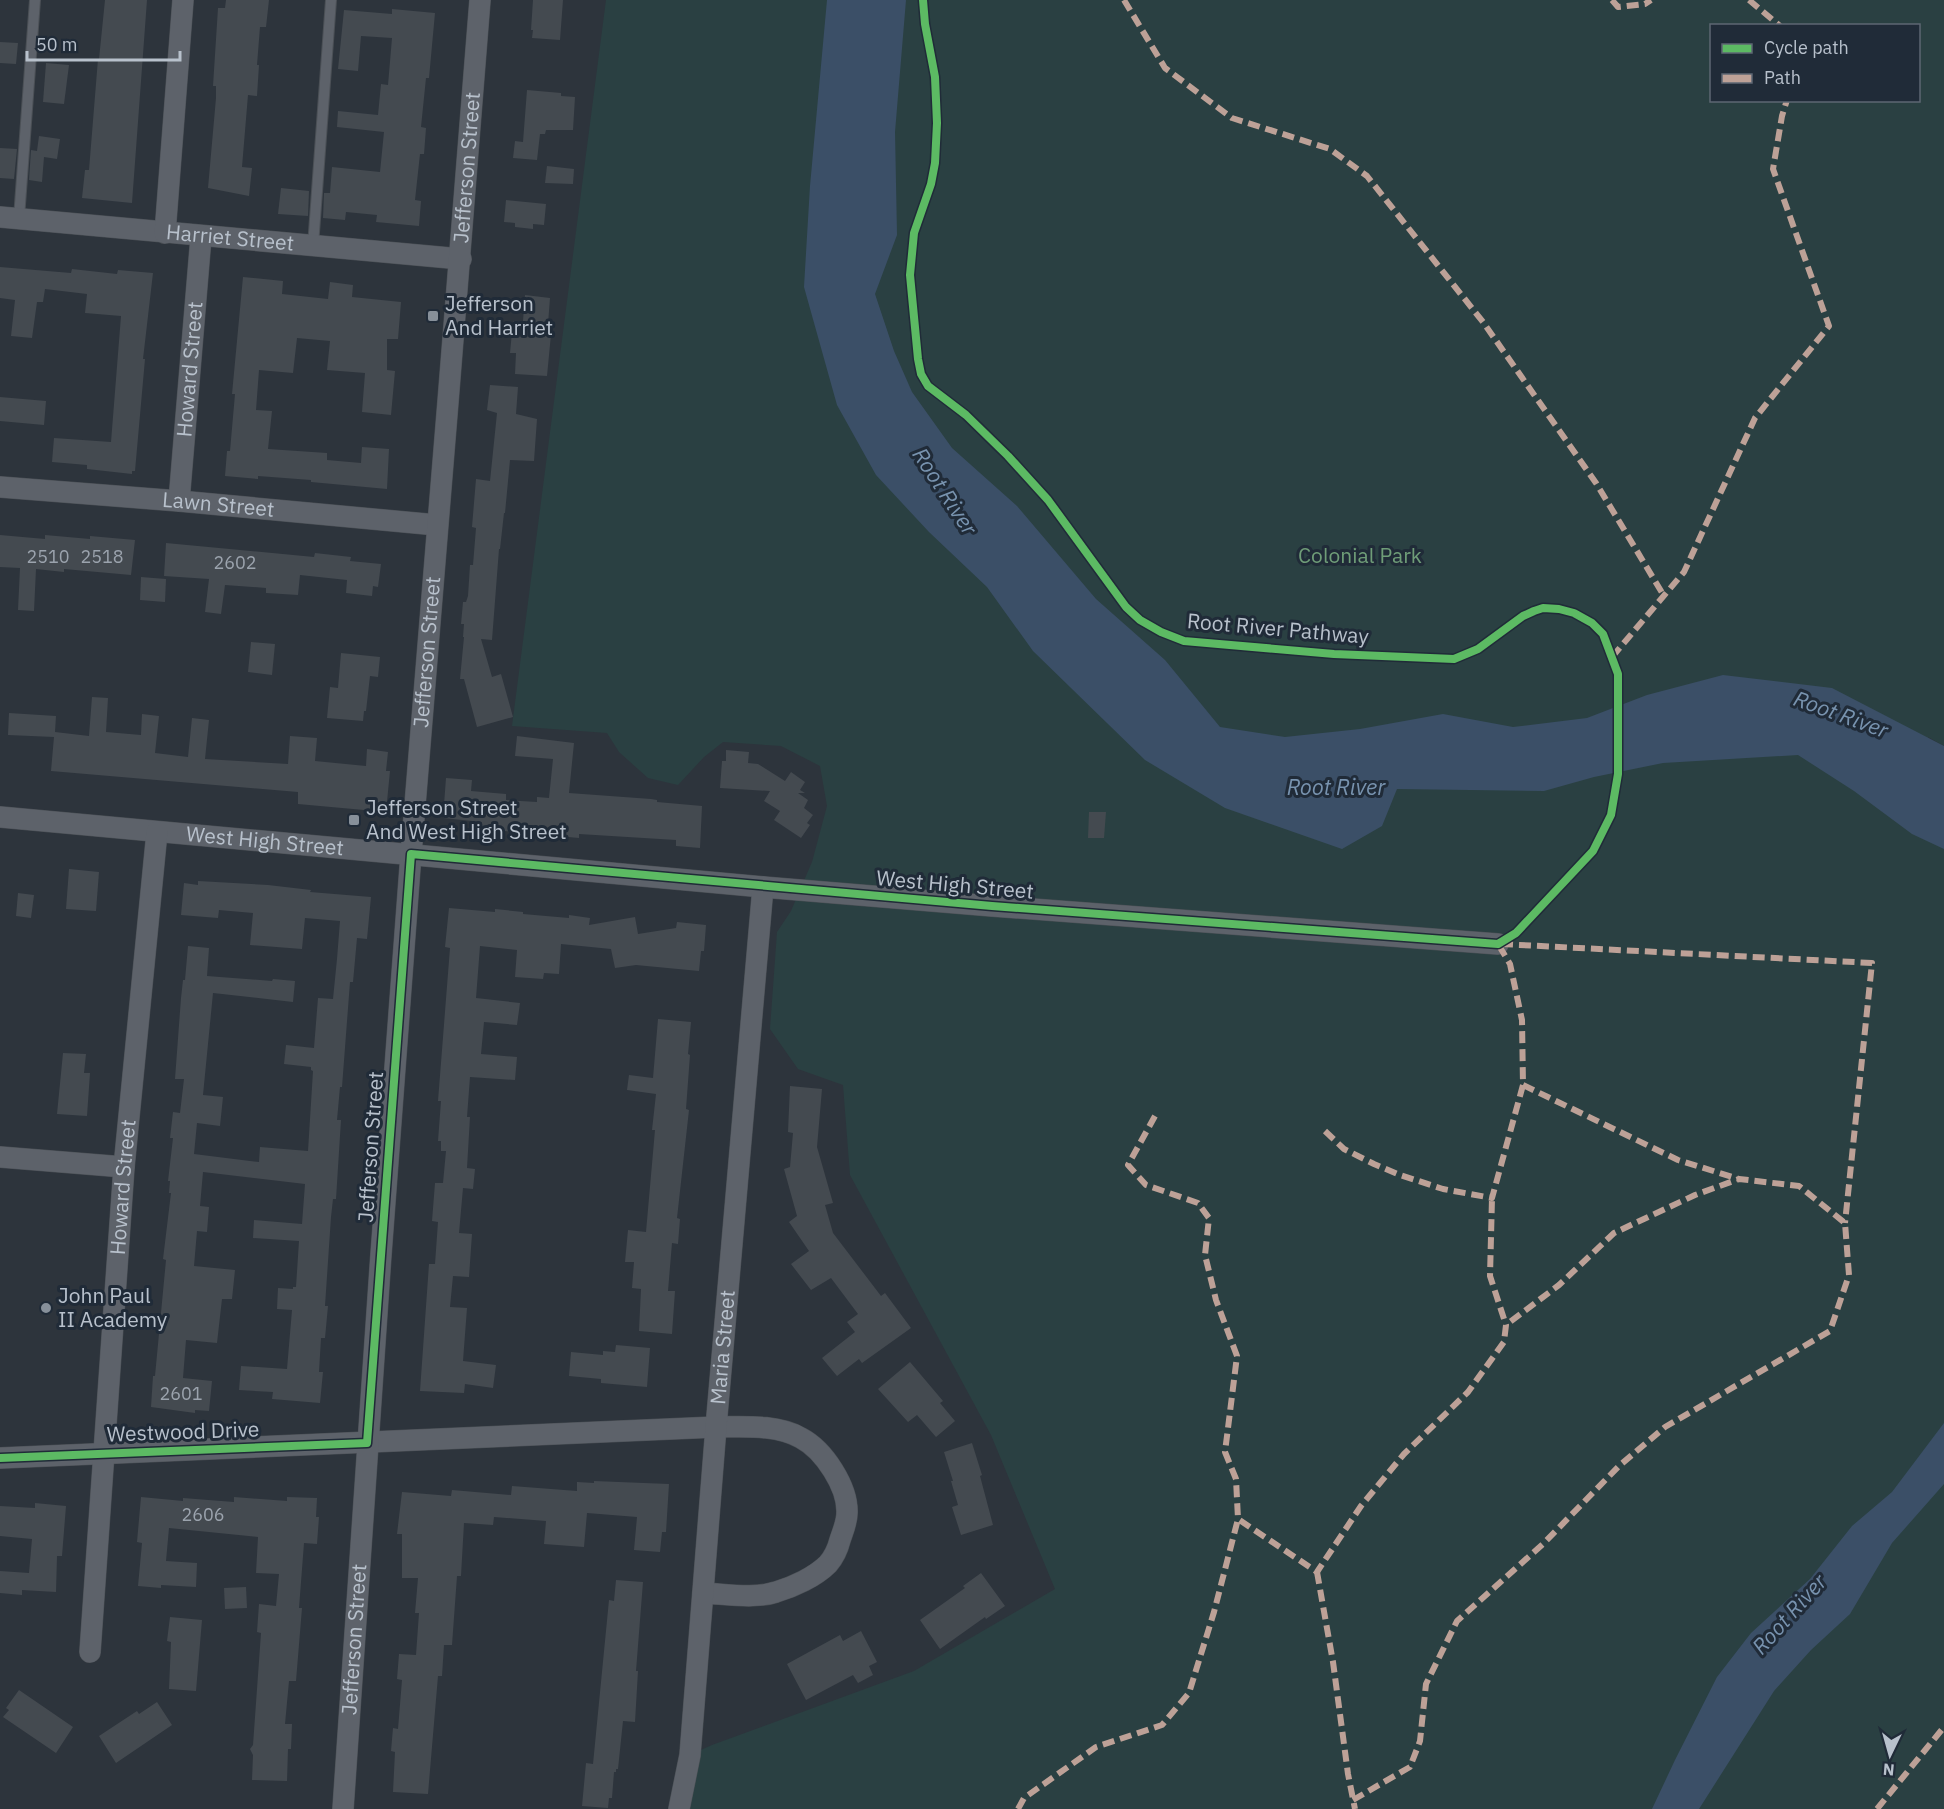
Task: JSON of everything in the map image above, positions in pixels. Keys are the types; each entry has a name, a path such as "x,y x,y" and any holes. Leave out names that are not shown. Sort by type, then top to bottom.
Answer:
{"street":[{"path":"165,233 183,0"},
{"name":"Jefferson Street","path":"343,1809 367,1443 411,854 461,260 480,0"},
{"name":"Harriet Street","path":"9,218 461,260"},
{"name":"Howard Street","path":"179,501 201,237"},
{"name":"Lawn Street","path":"0,487 437,525"},
{"name":"West High Street","path":"0,817 763,887 1498,944"},
{"name":"Howard Street","path":"90,1652 124,1167 157,832"},
{"name":"Maria Street","path":"679,1809 690,1755 763,887"},
{"path":"0,1157 124,1167"},
{"path":"703,1593 748,1595 774,1593 794,1585 828,1563 837,1549 847,1515 846,1501 840,1482 818,1451 801,1438 765,1429 716,1427"},
{"name":"Westwood Drive","path":"0,1458 716,1427"}],"lane":[{"path":"9,218 35,0"},
{"path":"313,246 331,0"}],"green space":[{"name":"Colonial Park","path":"606,0 1944,0 1944,746 1928,737 1944,771 1944,1809 679,1809 690,1755 914,1671 1055,1589 991,1435 850,1175 843,1085 798,1069 770,1029 777,932 791,911 812,862 827,806 820,766 781,746 723,742 704,757 678,785 648,778 619,752 607,733 512,726"}],"water":[{"name":"Root River","path":"827,0 906,0 895,132 897,235 875,294 894,351 912,392 952,448 1017,506 1096,599 1165,660 1220,727 1285,737 1360,729 1443,714 1513,727 1587,718 1647,695 1723,675 1832,688 1944,746 1944,849 1912,834 1854,791 1798,755 1663,763 1594,777 1544,791 1397,789 1382,826 1342,849 1225,808 1145,760 1033,651 987,587 929,532 876,475 837,405 804,287 810,186"},
{"name":"Root River","path":"1944,1423 1944,1484 1892,1543 1850,1614 1811,1650 1774,1691 1699,1809 1652,1809 1717,1677 1751,1633 1810,1579 1852,1526 1892,1492"}],"building":[{"path":"105,0 147,0 132,203 82,198 85,170 89,170"},
{"path":"226,0 269,0 266,27 260,27 257,96 248,95 242,167 252,168 249,196 208,188 216,98 216,86 213,86 218,8 225,8"},
{"path":"533,0 563,0 560,40 532,38"},
{"path":"392,9 435,13 429,78 426,78 421,127 426,128 424,154 420,154 415,200 421,201 419,226 376,222 377,215 346,212 345,220 323,218 324,193 330,193 332,167 380,172 384,132 337,127 338,111 378,115 381,84 388,85 392,38 361,36 358,71 338,69 344,10 392,14"},
{"path":"0,42 18,43 16,64 0,63"},
{"path":"46,63 69,65 64,104 43,102"},
{"path":"527,90 561,93 561,96 575,97 573,130 546,130 545,134 540,134 537,160 513,158 515,141 523,142"},
{"path":"39,136 60,139 57,159 44,157 42,182 29,180 31,150 37,151"},
{"path":"0,148 17,149 14,179 0,178"},
{"path":"547,166 574,169 573,184 545,183"},
{"path":"281,188 309,191 308,216 278,214"},
{"path":"506,200 546,204 544,225 533,224 533,229 515,227 515,223 504,222"},
{"path":"0,267 71,273 72,269 117,274 118,270 153,273 143,359 145,359 135,471 132,471 132,474 87,469 87,465 52,462 54,438 111,442 121,316 85,313 87,294 45,289 43,302 37,302 32,338 11,336 15,300 0,298"},
{"path":"243,277 283,281 282,294 328,299 330,282 353,285 352,297 401,302 398,339 387,339 387,370 395,371 391,415 362,412 365,373 327,370 330,341 297,338 293,373 259,370 256,410 272,411 268,449 327,453 327,460 361,463 362,447 389,449 387,489 311,482 311,480 225,476 227,451 230,451 235,394 232,394"},
{"path":"525,295 550,298 548,324 552,324 547,376 515,374 516,353 510,353 513,321 523,321"},
{"path":"490,385 518,387 516,414 537,419 534,461 510,460 499,549 492,640 481,639 492,677 501,674 513,717 477,727 464,679 460,679 464,637 464,624 461,624 463,602 466,602 468,596 470,565 473,565 476,528 472,527 476,479 490,481 497,413 487,410"},
{"path":"0,397 46,401 44,425 0,421"},
{"path":"0,535 45,539 45,535 90,539 90,536 135,540 131,575 36,569 34,611 18,610 20,568 0,567"},
{"path":"166,543 314,557 315,553 351,557 350,561 381,564 378,587 373,586 372,596 346,593 347,580 300,575 298,595 266,593 266,588 225,585 221,614 205,612 209,579 164,576"},
{"path":"141,577 166,579 165,602 140,600"},
{"path":"251,642 275,644 272,675 248,672"},
{"path":"341,653 380,657 378,677 370,676 363,721 327,718 330,687 338,688"},
{"path":"92,697 108,698 106,732 141,735 142,714 159,716 155,753 188,757 192,718 209,720 205,759 288,764 290,736 317,738 315,761 366,766 367,749 388,752 386,771 390,771 386,812 298,804 298,792 51,771 54,737 8,735 9,713 56,716 55,732 89,736"},
{"path":"517,736 574,743 569,793 651,799 657,802 702,806 700,848 676,846 676,840 579,834 579,838 482,829 482,822 443,818 446,778 472,780 471,791 506,794 506,800 537,802 537,797 549,798 553,759 515,756"},
{"path":"726,750 749,752 748,763 758,764 785,781 791,772 805,782 800,790 805,793 798,793 808,800 804,808 813,815 807,823 810,825 801,838 774,820 780,811 764,801 770,791 720,788 722,761 726,761"},
{"path":"1089,812 1106,812 1104,838 1088,838"},
{"path":"69,869 99,872 96,911 66,909"},
{"path":"198,881 268,885 311,890 310,892 371,897 367,939 357,938 353,982 350,982 342,1087 340,1087 337,1120 341,1120 336,1199 333,1199 331,1217 325,1306 328,1306 325,1338 321,1338 319,1372 323,1372 320,1403 272,1399 273,1392 239,1390 241,1366 287,1369 292,1310 277,1309 278,1288 293,1289 296,1287 299,1241 253,1238 254,1220 302,1224 305,1184 203,1172 200,1206 209,1207 207,1232 197,1231 194,1266 235,1270 232,1299 222,1299 217,1343 186,1340 183,1378 212,1381 209,1411 195,1410 195,1413 151,1407 166,1260 163,1259 171,1193 169,1193 170,1181 168,1181 173,1138 170,1138 173,1112 180,1113 184,1079 175,1079 181,998 188,946 209,948 207,976 295,981 293,1002 213,993 203,1095 223,1097 220,1126 197,1123 194,1154 259,1162 260,1147 308,1151 313,1071 311,1067 284,1064 286,1045 314,1048 318,998 333,999 337,959 340,921 305,918 302,949 250,945 253,913 219,910 218,918 181,915 184,883 198,885"},
{"path":"18,893 34,895 31,918 16,916"},
{"path":"449,908 495,912 495,909 569,918 569,915 590,918 589,925 635,917 638,934 676,928 677,922 706,925 704,951 701,951 699,971 636,965 615,968 611,949 561,944 559,974 544,973 543,979 515,977 517,950 480,946 476,998 520,1003 517,1025 484,1022 481,1054 517,1057 515,1080 470,1077 467,1168 475,1169 473,1189 463,1188 459,1233 472,1234 469,1277 453,1276 450,1307 467,1308 463,1361 496,1365 493,1388 465,1384 464,1393 420,1391 429,1264 435,1264 438,1222 432,1221 435,1183 443,1183 446,1151 441,1151 441,1141 438,1141 441,1101 438,1101 450,948 445,947"},
{"path":"658,1019 691,1022 686,1109 689,1110 677,1218 680,1219 678,1244 672,1243 668,1291 675,1291 672,1334 639,1331 641,1289 632,1288 634,1262 625,1262 628,1230 646,1232 656,1094 627,1090 629,1075 653,1078"},
{"path":"63,1053 86,1054 84,1073 90,1073 87,1116 57,1114"},
{"path":"790,1086 822,1089 817,1147 833,1203 825,1205 833,1233 881,1296 885,1293 911,1328 862,1363 859,1359 837,1376 822,1358 855,1332 847,1322 858,1314 831,1278 811,1290 791,1264 809,1251 789,1222 797,1216 784,1169 790,1167 793,1133 788,1132"},
{"path":"616,1345 650,1348 647,1387 601,1383 601,1379 569,1376 571,1352 603,1355 603,1351 615,1352"},
{"path":"910,1362 943,1401 940,1403 955,1421 936,1437 917,1415 908,1422 878,1389"},
{"path":"972,1443 993,1525 961,1535 952,1507 958,1505 944,1452"},
{"path":"594,1481 669,1484 666,1532 662,1532 660,1552 634,1550 637,1517 587,1513 584,1547 544,1544 546,1521 494,1517 493,1525 464,1523 461,1576 457,1576 452,1645 444,1645 442,1676 438,1676 428,1794 393,1792 395,1752 391,1751 393,1728 398,1729 402,1680 397,1679 399,1654 416,1655 419,1613 415,1613 418,1578 402,1578 402,1534 397,1534 402,1492 451,1496 452,1490 511,1495 512,1486 577,1491 577,1482 594,1483"},
{"path":"141,1497 234,1502 234,1497 287,1501 287,1497 317,1498 316,1517 319,1517 317,1544 304,1543 296,1681 289,1681 285,1724 292,1724 291,1749 288,1749 287,1781 252,1780 253,1755 250,1749 253,1745 261,1633 257,1632 259,1604 276,1606 279,1574 256,1573 258,1537 169,1528 166,1561 197,1563 196,1587 138,1586 142,1543 137,1542"},
{"path":"35,1503 66,1506 62,1556 57,1556 56,1592 22,1590 22,1595 0,1593 0,1571 29,1573 32,1539 0,1536 0,1506 35,1508"},
{"path":"981,1573 1005,1606 986,1619 985,1617 940,1649 920,1620 965,1588 963,1586"},
{"path":"616,1580 643,1582 636,1671 638,1671 635,1722 623,1721 618,1769 614,1772 612,1798 609,1798 608,1808 582,1806 586,1763 593,1764 609,1600 614,1601"},
{"path":"246,1587 247,1608 225,1609 224,1588"},
{"path":"170,1617 202,1620 196,1691 169,1689 171,1642 167,1641"},
{"path":"861,1631 877,1662 869,1666 873,1675 858,1683 853,1675 806,1700 787,1664 840,1635 843,1641"},
{"path":"19,1690 73,1727 56,1753 3,1717 9,1710 6,1708"},
{"path":"157,1702 172,1725 116,1763 99,1736 137,1711 139,1714"}],"marked path":[{"path":"1124,0 1165,68 1232,118 1330,149 1367,176 1483,322 1596,483 1664,596"},
{"path":"1612,0 1618,7 1645,4 1651,0"},
{"path":"1749,0 1778,24"},
{"path":"1612,657 1684,572 1755,418 1829,326 1773,169 1786,102"},
{"path":"1325,1131 1344,1149 1400,1175 1443,1189 1492,1198 1523,1085 1522,1020 1510,964 1498,944"},
{"path":"1501,944 1872,963 1845,1223"},
{"path":"1523,1085 1678,1160 1739,1179"},
{"path":"1155,1116 1128,1165 1146,1185 1198,1203 1209,1218 1205,1255 1216,1300 1237,1356 1225,1452 1236,1479 1238,1519 1317,1572 1361,1506 1404,1454 1468,1392 1504,1342 1506,1325 1490,1276 1492,1198"},
{"path":"1353,1800 1410,1767 1420,1741 1426,1684 1457,1621 1544,1543 1619,1466 1665,1427 1830,1331 1849,1275 1845,1223 1799,1186 1739,1179 1695,1195 1614,1233 1559,1285 1506,1325"},
{"path":"1018,1809 1024,1798 1096,1747 1162,1725 1189,1693 1214,1612 1238,1519"},
{"path":"1317,1572 1355,1809"},
{"path":"1877,1809 1944,1727"}],"cycle path":[{"name":"Root River Pathway","path":"0,1458 367,1443 411,854 992,906 1498,944 1516,933 1593,851 1611,815 1618,774 1618,674 1603,634 1592,623 1574,613 1543,608 1523,616 1478,649 1454,659 1334,654 1184,641 1140,620 1126,607 1048,500 966,415 928,386 921,374 918,359 910,275 914,233 931,184 935,163 937,123 935,77 923,0"}],"place":[{"name":"Jefferson And Harriet","path":"433,316"},
{"name":"Jefferson Street And West High Street","path":"354,820"},
{"name":"John Paul II Academy","path":"46,1308"}]}
